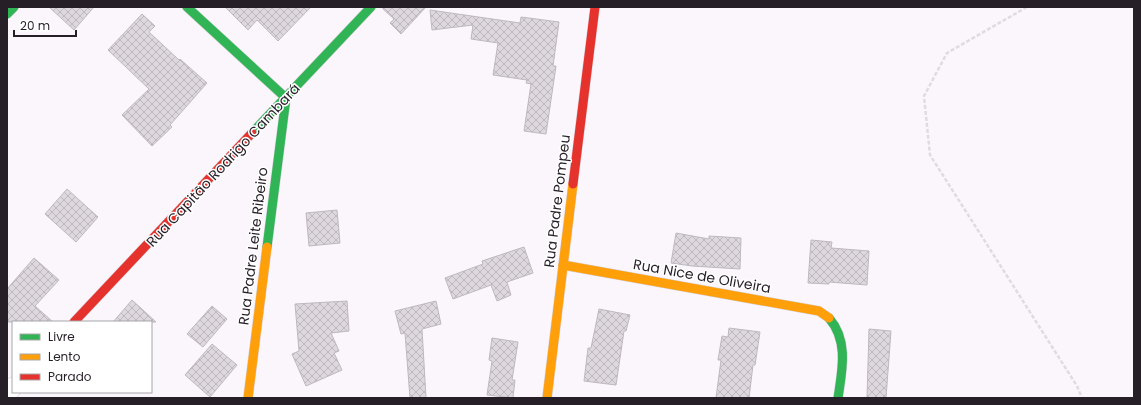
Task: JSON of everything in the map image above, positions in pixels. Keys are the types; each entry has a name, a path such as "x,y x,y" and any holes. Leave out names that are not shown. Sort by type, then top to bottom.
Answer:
{"street":[{"path":"7,14 14,7"},
{"path":"187,7 286,98"},
{"name":"Rua Capitão Rodrigo Cambará","path":"75,321 371,7"},
{"name":"Rua Padre Pompeu","path":"547,398 595,7"},
{"name":"Rua Padre Leite Ribeiro","path":"248,398 286,98"},
{"name":"Rua Nice de Oliveira","path":"563,265 819,311 832,322 843,350 838,398"}],"path":[{"path":"1027,7 947,53 924,96 930,155 1077,386 1082,398"}],"building":[{"path":"49,7 94,7 74,30"},
{"path":"225,7 311,7 278,41 257,20 248,30"},
{"path":"383,7 426,7 401,34 390,23 394,19 383,9"},
{"path":"430,10 520,23 521,17 559,22 553,66 556,66 546,134 524,131 531,84 526,83 527,80 493,75 498,43 471,39 473,25 432,30"},
{"path":"142,14 155,26 149,32 179,60 180,59 207,83 170,125 172,127 152,146 122,115 149,89 108,50"},
{"path":"67,189 98,217 76,242 45,214"},
{"path":"337,210 340,243 309,246 306,213"},
{"path":"676,233 709,239 709,236 741,238 740,269 671,263"},
{"path":"811,240 832,242 831,248 869,251 867,285 829,282 829,284 808,283"},
{"path":"524,247 533,273 507,282 511,295 497,301 491,285 453,299 445,278 483,264 482,261"},
{"path":"34,258 59,280 35,306 52,321 7,322 7,289"},
{"path":"132,300 156,322 152,321 114,321"},
{"path":"347,301 349,331 331,333 339,351 334,353 342,370 306,386 292,354 299,351 295,304"},
{"path":"436,301 441,324 422,329 426,398 410,398 405,333 401,334 395,311"},
{"path":"212,306 227,319 203,347 187,334"},
{"path":"599,309 630,315 626,331 624,331 616,385 584,381 588,348 591,348"},
{"path":"729,328 760,332 755,365 753,365 749,398 716,398 721,360 718,360 722,336 728,337"},
{"path":"869,329 891,331 886,398 867,398"},
{"path":"492,338 518,342 512,380 515,380 513,398 487,395 492,361 489,360"},
{"path":"212,344 237,365 210,397 185,375"}],"traffic: fast":[{"path":"7,14 14,7"},
{"path":"187,7 286,98 267,247"},
{"path":"252,133 371,7"},
{"path":"829,318 835,327 842,346 842,367 838,398"}],"traffic: slow":[{"path":"547,398 573,184"},
{"path":"248,398 267,247"},
{"path":"563,265 819,311 829,318"}],"traffic: jam":[{"path":"573,184 595,7"},
{"path":"75,321 252,133"}]}
